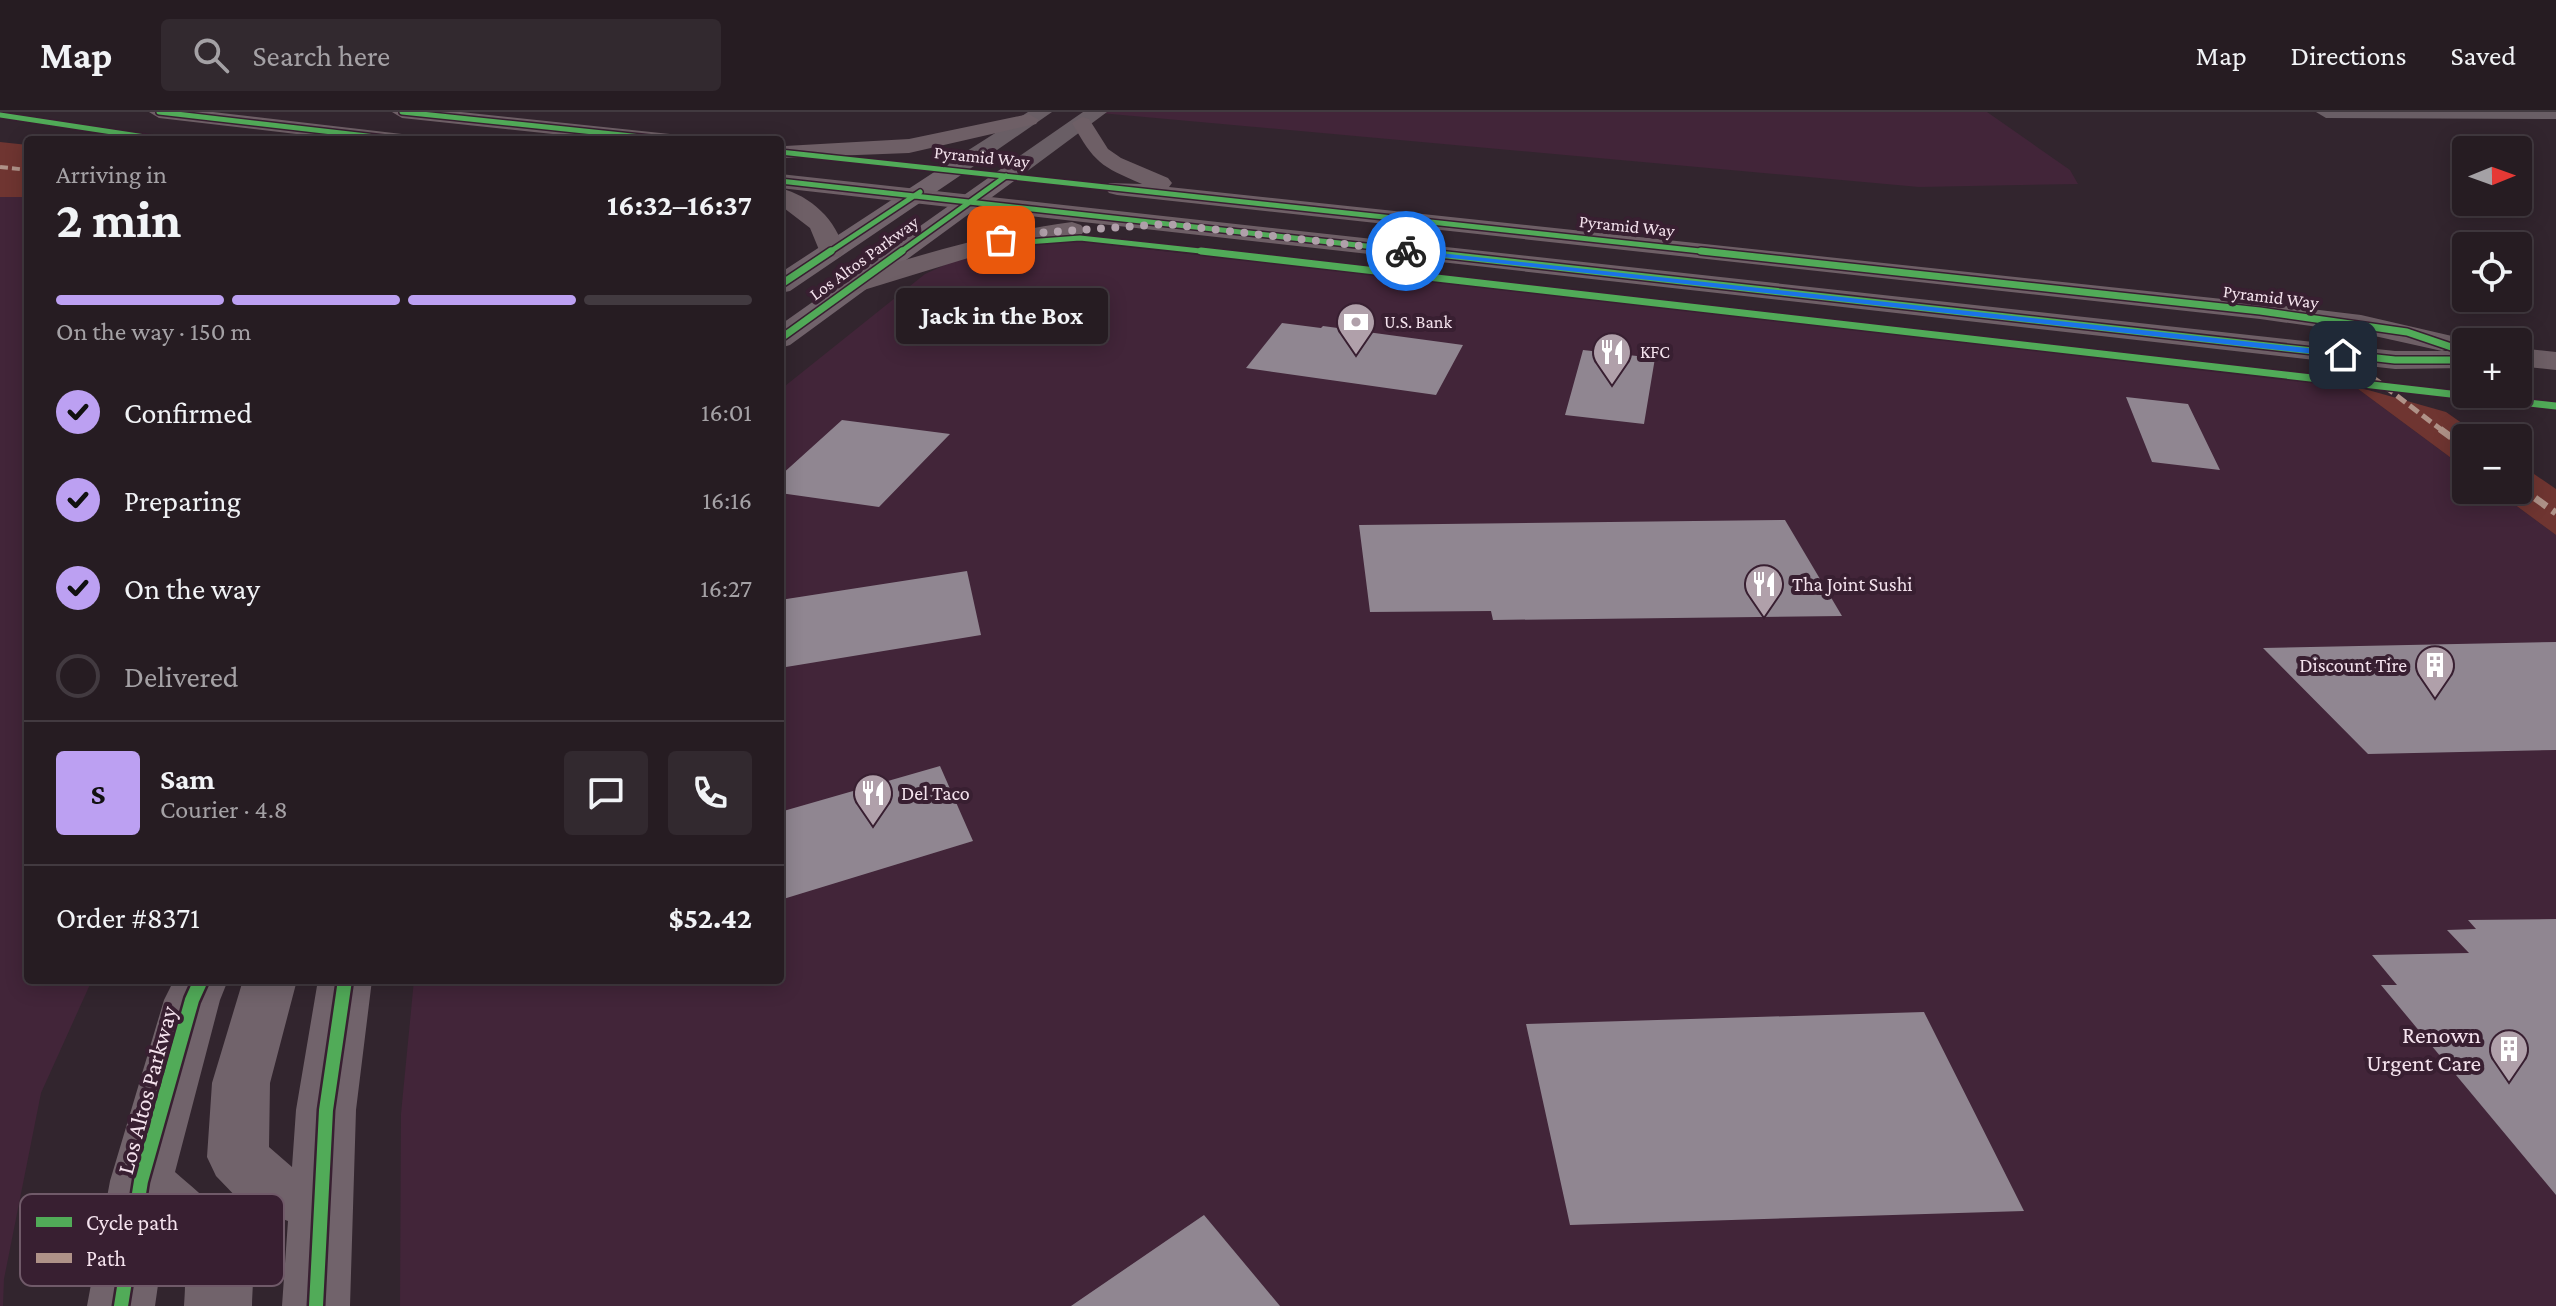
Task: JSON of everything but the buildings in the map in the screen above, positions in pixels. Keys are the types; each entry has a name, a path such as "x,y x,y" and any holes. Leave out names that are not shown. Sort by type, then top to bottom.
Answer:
{"main road":[{"path":"159,112 367,136"},
{"path":"402,112 632,136"},
{"path":"784,153 909,146 1001,129 1035,116"},
{"path":"1090,118 1100,153 1113,163 1188,195"},
{"name":"Pyramid Way","path":"784,153 2260,311 2407,332 2452,347"},
{"name":"Los Altos Parkway","path":"784,282 953,170"},
{"name":"Los Altos Parkway","path":"784,336 1006,176"},
{"name":"Pyramid Way","path":"784,181 2369,357 2452,361"},
{"path":"784,197 810,212 824,227 831,251"},
{"path":"854,285 977,245 1013,237 1089,228 1166,224"},
{"path":"2532,358 2556,361"},
{"name":"Los Altos Parkway","path":"139,1194 200,984"},
{"path":"269,984 241,1083 238,1157 265,1185 321,1205"},
{"path":"316,1306 326,1110 344,984"},
{"path":"141,1181 155,1194"},
{"name":"Los Altos Parkway","path":"121,1306 124,1286"},
{"path":"218,1306 219,1286"}],"street":[{"path":"2326,112 2556,113"},
{"name":"Los Altos Parkway","path":"953,170 1035,116"},
{"name":"Los Altos Parkway","path":"1006,176 1090,118"}],"shaded area":[{"path":"1089,112 1987,112 2070,170 2078,184 1919,187"},
{"path":"0,142 24,145 24,197 0,197"},
{"path":"0,197 24,197 24,984 90,984 41,1093 4,1279 3,1306 0,1306"},
{"path":"1048,238 2354,386 2452,459 2452,504 2514,504 2556,535 2556,1306 400,1306 401,1114 414,984 784,984 784,387 925,274 962,257"},
{"path":"2354,386 2446,412 2463,424 2452,424 2452,459"},
{"path":"2532,473 2556,489 2556,535 2514,504 2532,504"}],"marked path":[{"path":"0,167 24,170"},
{"path":"2346,357 2452,437"},
{"path":"2532,496 2556,513"}],"cycle path":[{"path":"159,112 367,136"},
{"path":"402,112 632,136"},
{"path":"0,115 139,136"},
{"path":"784,152 2260,311 2407,332 2452,347"},
{"path":"784,336 1006,176"},
{"path":"784,181 2395,360 2452,360"},
{"path":"784,282 920,192"},
{"path":"1027,242 1080,238 1132,243 2556,406"},
{"path":"139,1194 192,1000 199,984"},
{"path":"316,1306 326,1110 344,984"},
{"path":"121,1306 124,1286"}],"way so far":[{"path":"1001,240 1036,233 1166,224 1406,251"}],"place":[{"name":"Jack in the Box","path":"1001,240"},
{"name":"U.S. Bank","path":"1356,356"},
{"name":"KFC","path":"1612,386"},
{"name":"Tha Joint Sushi","path":"1764,618"},
{"name":"Discount Tire","path":"2435,699"},
{"name":"Del Taco","path":"873,827"},
{"name":"Renown Urgent Care","path":"2509,1083"}],"route":[{"path":"1406,251 2343,355"}]}
